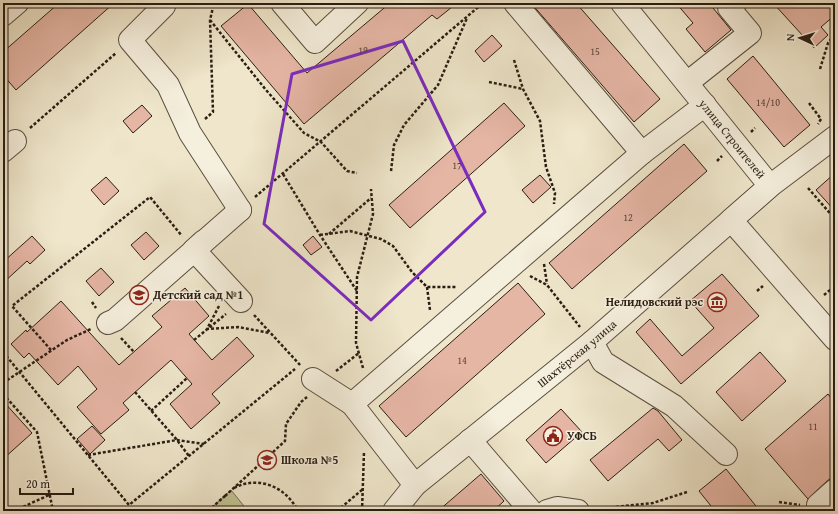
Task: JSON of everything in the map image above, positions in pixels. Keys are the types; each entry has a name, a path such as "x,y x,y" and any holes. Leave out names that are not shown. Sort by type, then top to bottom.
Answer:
{"street":[{"path":"3,15 17,3"},
{"path":"108,323 115,320 240,210 190,133 168,85 130,40 164,6 165,3"},
{"path":"282,3 315,42 357,3"},
{"path":"515,3 642,153"},
{"name":"улица Строителей","path":"622,3 770,186 730,220"},
{"path":"687,83 750,33 729,8 735,3"},
{"path":"352,404 642,153 705,105"},
{"path":"770,186 825,133"},
{"path":"730,220 835,339"},
{"name":"Шахтёрская улица","path":"394,511 415,485 592,342 730,220"},
{"path":"194,250 235,294"},
{"path":"592,342 603,362 674,406 726,454"},
{"path":"307,372 352,404 415,485"},
{"path":"470,440 532,511"},
{"path":"818,505 835,490"},
{"path":"548,511 557,508 578,511"}],"path":[{"path":"190,133 213,112 210,20 214,3"},
{"path":"240,210 483,3"},
{"path":"391,171 394,145 404,125 438,85 467,17"},
{"path":"210,20 266,90 304,133 321,142 347,171 357,172"},
{"path":"820,69 828,42 835,34"},
{"path":"9,146 130,40"},
{"path":"514,60 523,89 540,121 546,167 555,193 549,234"},
{"path":"489,82 523,89"},
{"path":"809,103 821,119 825,133"},
{"path":"283,174 320,235 357,291"},
{"path":"808,188 835,219"},
{"path":"368,390 356,343 357,277 373,214 371,189"},
{"path":"51,350 12,306 150,197 194,250"},
{"path":"329,234 372,198"},
{"path":"320,235 350,231 368,237 381,239 392,246 412,272 427,286 487,287"},
{"path":"511,266 547,285 592,342"},
{"path":"824,295 835,286"},
{"path":"194,340 207,329 235,294"},
{"path":"207,329 235,294"},
{"path":"3,352 129,505 204,444 307,372 235,294"},
{"path":"3,383 51,350 73,337 108,323"},
{"path":"207,329 238,327 270,333"},
{"path":"151,411 187,378"},
{"path":"135,392 189,456"},
{"path":"3,394 37,432 53,511"},
{"path":"88,455 177,440 204,444"},
{"path":"208,511 285,441"},
{"path":"362,511 364,451"},
{"path":"231,490 244,484 266,483 285,493 298,511"},
{"path":"339,510 363,489"},
{"path":"578,511 653,503 687,492"},
{"path":"14,511 50,495"}],"highlighted area":[{"path":"403,41 485,212 371,320 264,224 292,74"}],"green space":[{"path":"231,490 248,511 208,511"}],"building":[{"path":"59,3 114,3 16,90 3,75 3,52"},
{"path":"390,3 457,3 437,19 432,15 304,124 221,26 248,4 307,73"},
{"path":"531,3 576,3 660,99 634,122"},
{"path":"676,3 709,3 731,30 705,52 686,29 693,23"},
{"path":"773,3 835,3 835,15 821,27 828,35 814,48"},
{"path":"492,35 502,46 484,62 475,51"},
{"path":"753,56 810,125 784,147 727,79"},
{"path":"504,103 525,126 410,228 389,205"},
{"path":"142,105 152,116 133,133 123,121"},
{"path":"684,144 707,171 572,289 549,263"},
{"path":"835,173 835,211 816,190"},
{"path":"540,175 551,187 533,203 522,190"},
{"path":"106,177 119,191 104,205 91,190"},
{"path":"146,232 159,246 144,260 131,245"},
{"path":"32,236 45,250 30,264 27,261 3,283 3,262"},
{"path":"313,236 322,247 311,255 303,245"},
{"path":"101,268 114,282 99,296 86,281"},
{"path":"722,274 759,316 681,384 636,332 650,319 682,356 714,328 690,301"},
{"path":"518,283 545,314 406,437 379,406"},
{"path":"185,288 209,316 189,334 212,360 237,337 254,356 212,394 220,403 191,429 170,404 192,384 171,360 123,403 129,410 101,434 77,407 97,389 78,366 58,385 29,353 24,358 11,344 26,330 27,332 61,301 119,365 162,327 152,316"},
{"path":"760,352 786,381 742,421 716,392"},
{"path":"828,394 835,403 835,475 808,499 765,449"},
{"path":"3,401 32,433 3,459"},
{"path":"653,408 658,411 682,440 669,451 658,439 608,481 590,460"},
{"path":"561,409 582,432 546,463 526,440"},
{"path":"92,426 105,440 90,454 77,439"},
{"path":"726,469 760,511 715,511 699,491"},
{"path":"481,474 504,501 493,511 438,511"}],"place":[{"name":"Детский сад №1","path":"139,295"},
{"name":"Нелидовский рэс","path":"717,302"},
{"name":"УФСБ","path":"553,436"},
{"name":"Школа №5","path":"267,460"}]}
